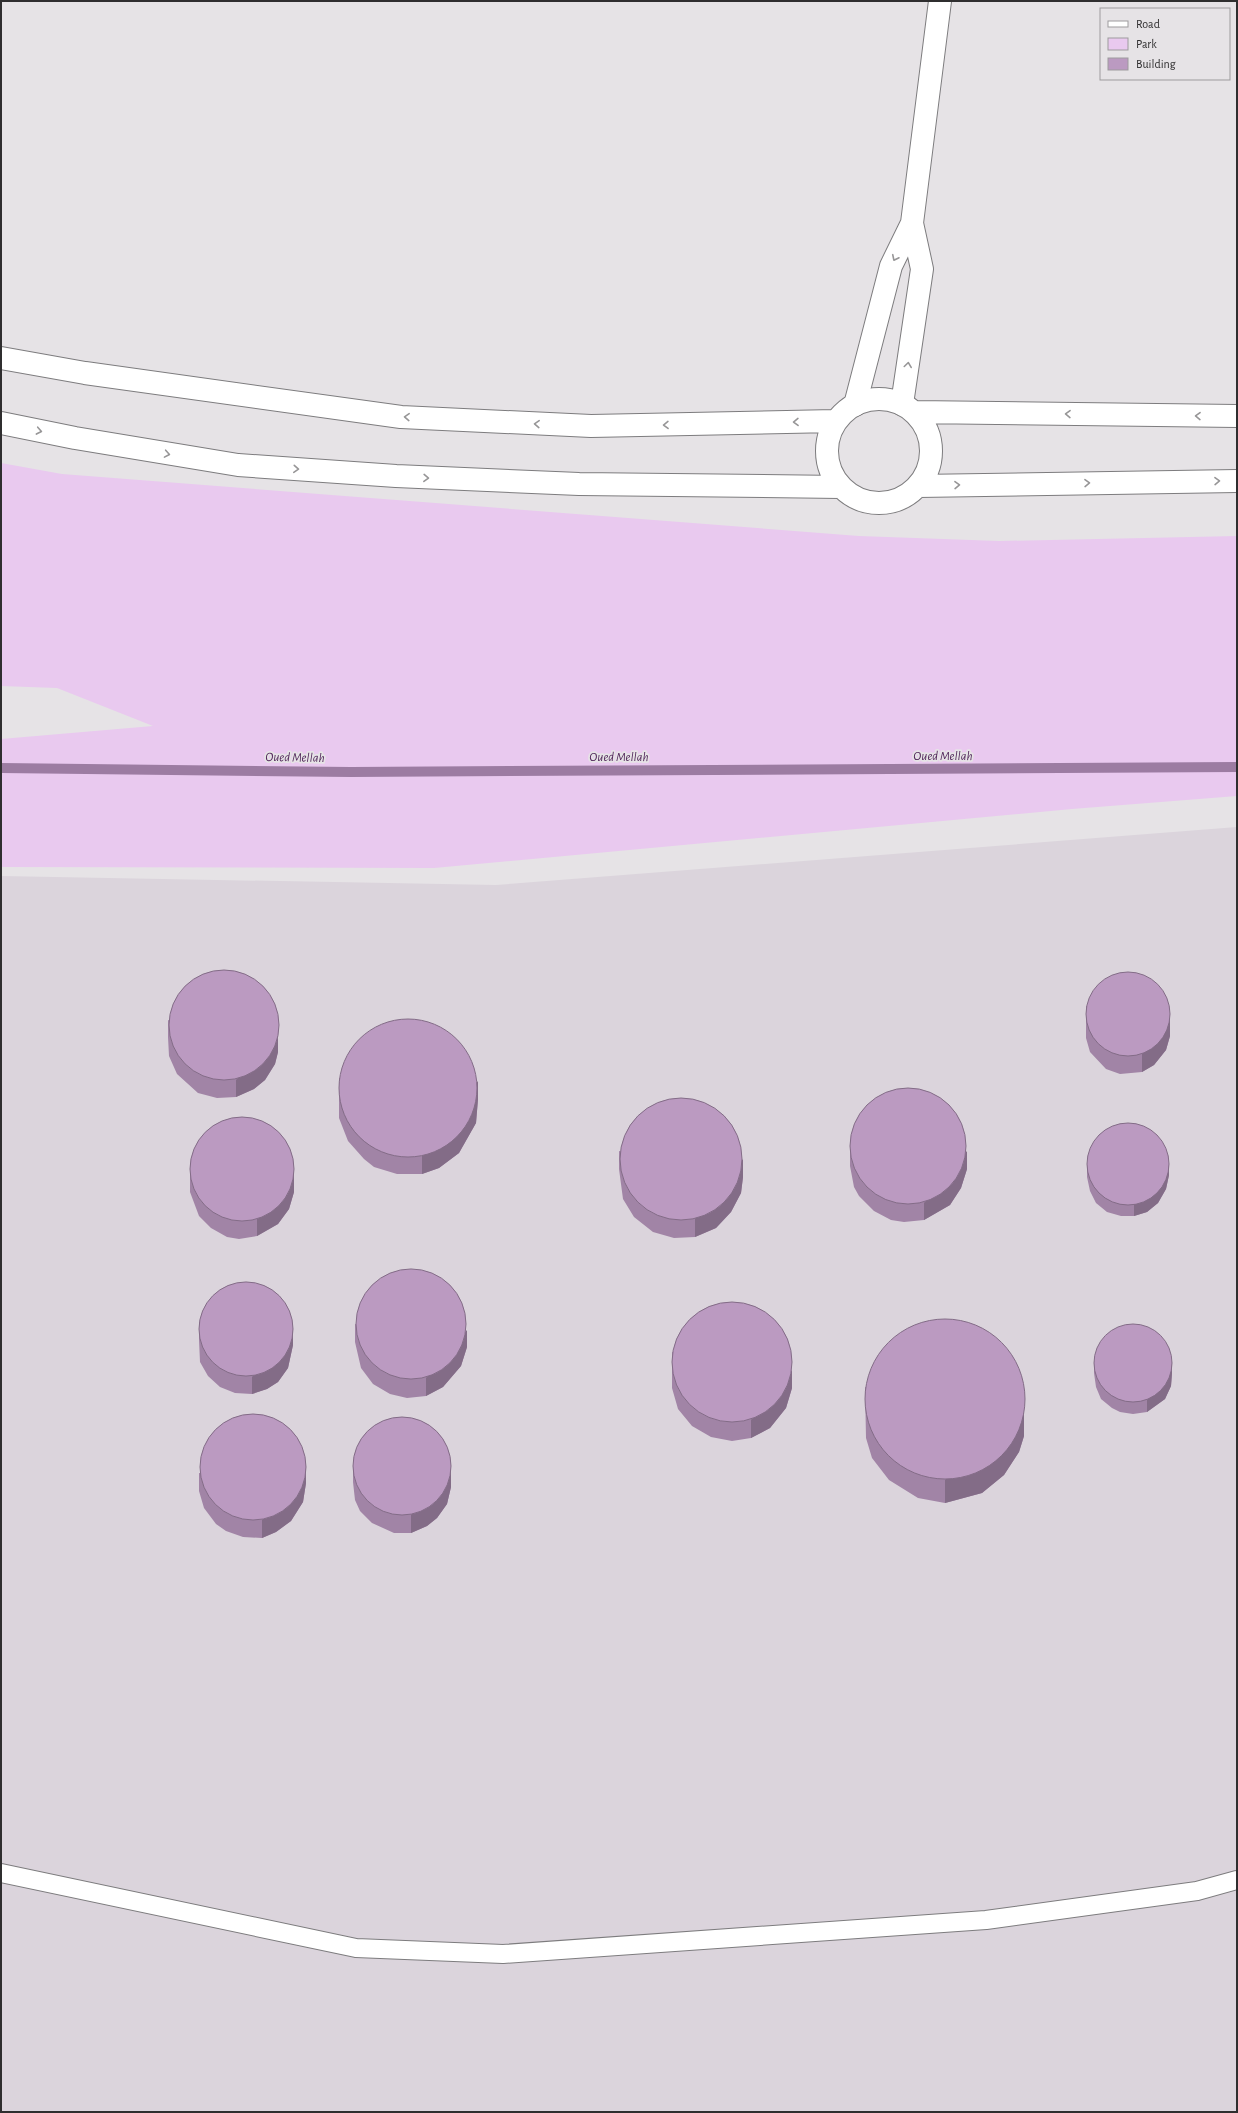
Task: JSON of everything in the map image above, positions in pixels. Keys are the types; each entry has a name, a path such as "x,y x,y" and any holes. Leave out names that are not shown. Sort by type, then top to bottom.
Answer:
{"main road":[{"path":"855,405 891,266 912,223 940,1"},
{"path":"912,223 922,269 909,408 923,423 931,448 930,462 925,475 918,486 900,498 880,503 866,502 852,496 841,488 829,467 827,443 835,421 842,413 855,405 879,398 891,400 909,408 1237,416"},
{"path":"1,358 85,373 401,417 591,426 835,421"},
{"path":"1,423 75,438 238,465 396,476 579,484 841,488"},
{"path":"918,486 1237,481"}],"lane":[{"path":"1,1873 356,1948 503,1954 986,1920 1197,1891 1237,1880"}],"shaded area":[{"path":"1237,827 1237,2112 1,2112 1,876 496,885"}],"green space":[{"path":"1,463 62,474 859,536 999,541 1237,536 1237,796 1072,809 434,868 1,867 1,739 153,726 57,688 1,686"}],"building":[{"path":"224,970 245,974 255,979 263,986 270,994 275,1004 279,1025 275,1046 270,1056 263,1064 255,1071 245,1076 224,1080 203,1076 193,1071 185,1064 178,1056 173,1046 169,1025 173,1004 178,994 185,986 193,979 203,974"},
{"path":"1128,972 1144,975 1151,979 1163,991 1167,998 1170,1014 1167,1030 1163,1037 1151,1049 1144,1053 1128,1056 1112,1053 1105,1049 1093,1037 1089,1030 1086,1014 1089,998 1093,991 1105,979 1112,975"},
{"path":"415,1019 435,1024 447,1030 462,1044 472,1061 476,1074 476,1102 472,1115 466,1127 452,1142 435,1152 422,1156 401,1157 381,1152 369,1146 354,1132 344,1115 340,1102 339,1081 344,1061 350,1049 364,1034 381,1024 394,1020"},
{"path":"908,1088 930,1092 949,1105 962,1124 966,1146 962,1168 949,1187 930,1200 908,1204 886,1200 867,1187 854,1168 850,1146 854,1124 867,1105 886,1092"},
{"path":"681,1098 704,1102 715,1108 724,1116 732,1125 738,1136 742,1159 738,1182 732,1193 724,1202 715,1210 704,1216 681,1220 658,1216 647,1210 638,1202 630,1193 624,1182 620,1159 624,1136 630,1125 638,1116 647,1108 658,1102"},
{"path":"242,1117 262,1121 271,1126 285,1140 290,1149 294,1169 290,1189 285,1198 271,1212 262,1217 242,1221 222,1217 213,1212 199,1198 194,1189 190,1169 194,1149 199,1140 213,1126 222,1121"},
{"path":"1128,1123 1144,1126 1157,1135 1166,1148 1169,1164 1166,1180 1157,1193 1144,1202 1128,1205 1112,1202 1099,1193 1090,1180 1087,1164 1090,1148 1099,1135 1112,1126"},
{"path":"411,1269 432,1273 442,1278 450,1285 457,1293 462,1303 466,1324 462,1345 457,1355 450,1363 442,1370 432,1375 411,1379 390,1375 380,1370 372,1363 365,1355 360,1345 356,1324 360,1303 365,1293 372,1285 380,1278 390,1273"},
{"path":"246,1282 264,1285 279,1296 290,1311 293,1329 290,1347 279,1362 264,1373 246,1376 228,1373 213,1362 202,1347 199,1329 202,1311 213,1296 228,1285"},
{"path":"732,1302 755,1306 775,1319 788,1339 792,1362 788,1385 775,1405 755,1418 732,1422 709,1418 689,1405 676,1385 672,1362 676,1339 689,1319 709,1306"},
{"path":"945,1319 975,1325 996,1337 1007,1348 1019,1369 1025,1399 1019,1429 1007,1450 996,1461 975,1473 945,1479 915,1473 894,1461 883,1450 871,1429 865,1399 871,1369 883,1348 894,1337 915,1325"},
{"path":"1133,1324 1148,1327 1155,1331 1165,1341 1169,1348 1172,1363 1169,1378 1165,1385 1155,1395 1148,1399 1133,1402 1118,1399 1111,1395 1101,1385 1097,1378 1094,1363 1097,1348 1101,1341 1111,1331 1118,1327"},
{"path":"253,1414 273,1418 290,1430 302,1447 306,1467 302,1487 290,1504 273,1516 253,1520 233,1516 216,1504 204,1487 200,1467 204,1447 216,1430 233,1418"},
{"path":"402,1417 421,1421 437,1431 447,1447 451,1466 447,1485 437,1501 421,1511 402,1515 383,1511 367,1501 357,1485 353,1466 357,1447 367,1431 383,1421"}],"waterway":[{"name":"Oued Mellah","path":"1,768 351,772 1237,767"}]}
